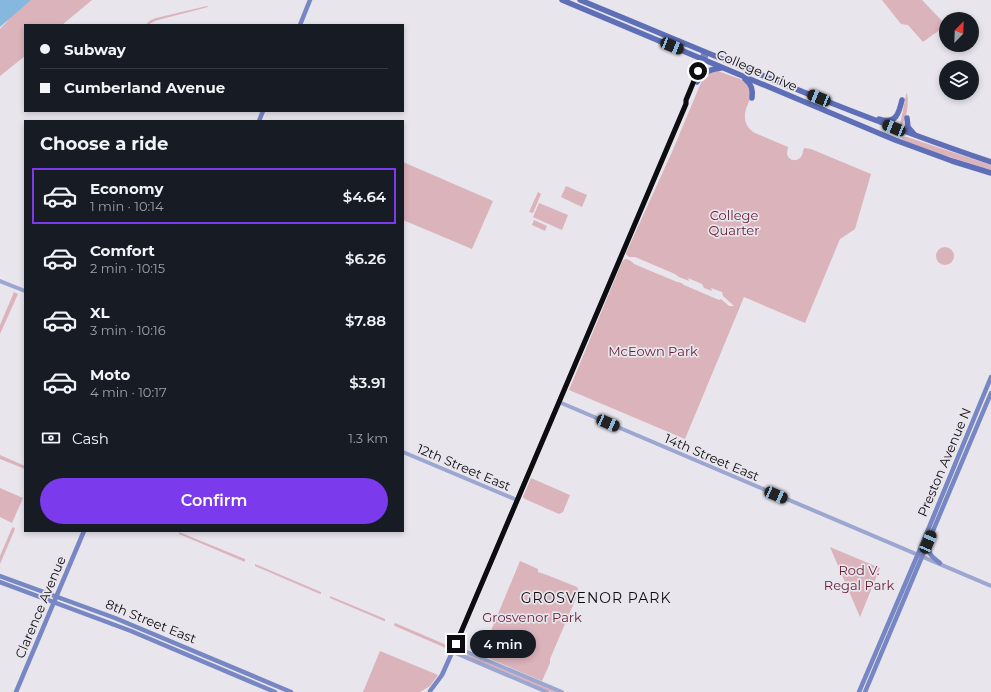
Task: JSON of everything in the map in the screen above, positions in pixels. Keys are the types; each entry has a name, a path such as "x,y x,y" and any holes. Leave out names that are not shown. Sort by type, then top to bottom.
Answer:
{"main road":[{"path":"300,24 310,0"},
{"name":"College Drive","path":"562,0 891,138 952,161 961,162 991,172"},
{"name":"College Drive","path":"580,0 706,53 915,136 991,162"},
{"path":"643,34 667,37"},
{"path":"686,103 688,102 697,82 706,53"},
{"path":"430,692 442,675 450,655 453,652 704,59"},
{"path":"697,82 704,73 709,70 723,68"},
{"path":"743,76 752,86 752,98 759,89 769,87"},
{"path":"862,115 889,120 898,115 902,100"},
{"path":"906,118 909,129 915,136"},
{"name":"Preston Avenue N","path":"920,556 991,377"},
{"name":"Preston Avenue N","path":"920,556 935,527 991,393"},
{"path":"935,527 929,552 931,556 940,563"},
{"name":"Clarence Avenue","path":"16,692 84,532"},
{"path":"859,692 920,556"},
{"path":"865,692 920,556"},
{"name":"8th Street East","path":"0,576 134,625 291,692"},
{"name":"8th Street East","path":"0,582 128,630 275,692"}],"street":[{"path":"0,281 24,291"},
{"name":"14th Street East","path":"559,402 991,586"},
{"name":"12th Street East","path":"404,452 518,500"},
{"path":"455,647 562,692"},
{"path":"453,652 547,692"}],"green space":[{"path":"31,0 92,0 63,24 24,24 24,57 0,76 0,29 23,4"},
{"path":"882,0 922,0 939,18 939,30 923,42 908,25 901,24"},
{"path":"207,6 208,7 146,24 156,18"},
{"path":"718,71 745,81 749,84 750,98 745,116 747,126 755,133 788,147 787,154 790,159 799,159 804,148 811,149 871,174 855,229 840,239 805,323 744,297 685,439 569,390 622,262 625,259 719,300 721,299 729,306 734,306 723,296 722,292 711,288 712,291 704,288 702,284 688,278 689,281 635,257 629,257 626,254 672,152 703,78 706,74"},
{"path":"907,93 907,110 905,119 901,126 900,125"},
{"path":"902,137 907,137 991,165 991,170 905,141"},
{"path":"404,162 493,201 472,249 404,220"},
{"path":"566,186 587,195 582,207 561,197"},
{"path":"538,192 541,194 533,213 529,212"},
{"path":"539,203 568,215 562,230 533,217"},
{"path":"534,220 547,226 545,231 532,225"},
{"path":"945,247 951,250 954,256 951,262 945,265 939,262 936,256 939,250"},
{"path":"14,292 18,294 0,334 0,325"},
{"path":"0,455 24,466 24,469 0,459"},
{"path":"531,478 570,495 563,512 559,514 523,497"},
{"path":"0,488 23,498 12,523 0,517"},
{"path":"14,527 15,529 0,564 0,556 12,528"},
{"path":"179,532 245,559 245,562 179,534"},
{"name":"Rod V. Regal Park","path":"830,547 880,568 860,617"},
{"name":"Grosvenor Park","path":"520,561 538,569 538,572 577,587 579,591 542,681 481,655"},
{"path":"255,564 321,592 321,594 255,566"},
{"path":"330,596 385,619 385,621 330,598"},
{"path":"395,623 449,646 449,648 448,649 395,626"},
{"path":"380,651 438,675 430,686 420,692 363,692"},
{"path":"459,651 558,692 551,692 459,653"}],"water":[{"path":"0,0 31,0 0,27"}],"district":[{"name":"GROSVENOR PARK","path":"596,598"}],"route":[{"path":"456,644 608,289 621,255 686,104 686,100 698,71"}],"park label":[{"name":"College Quarter","path":"734,222"},
{"name":"McEown Park","path":"653,351"}]}
